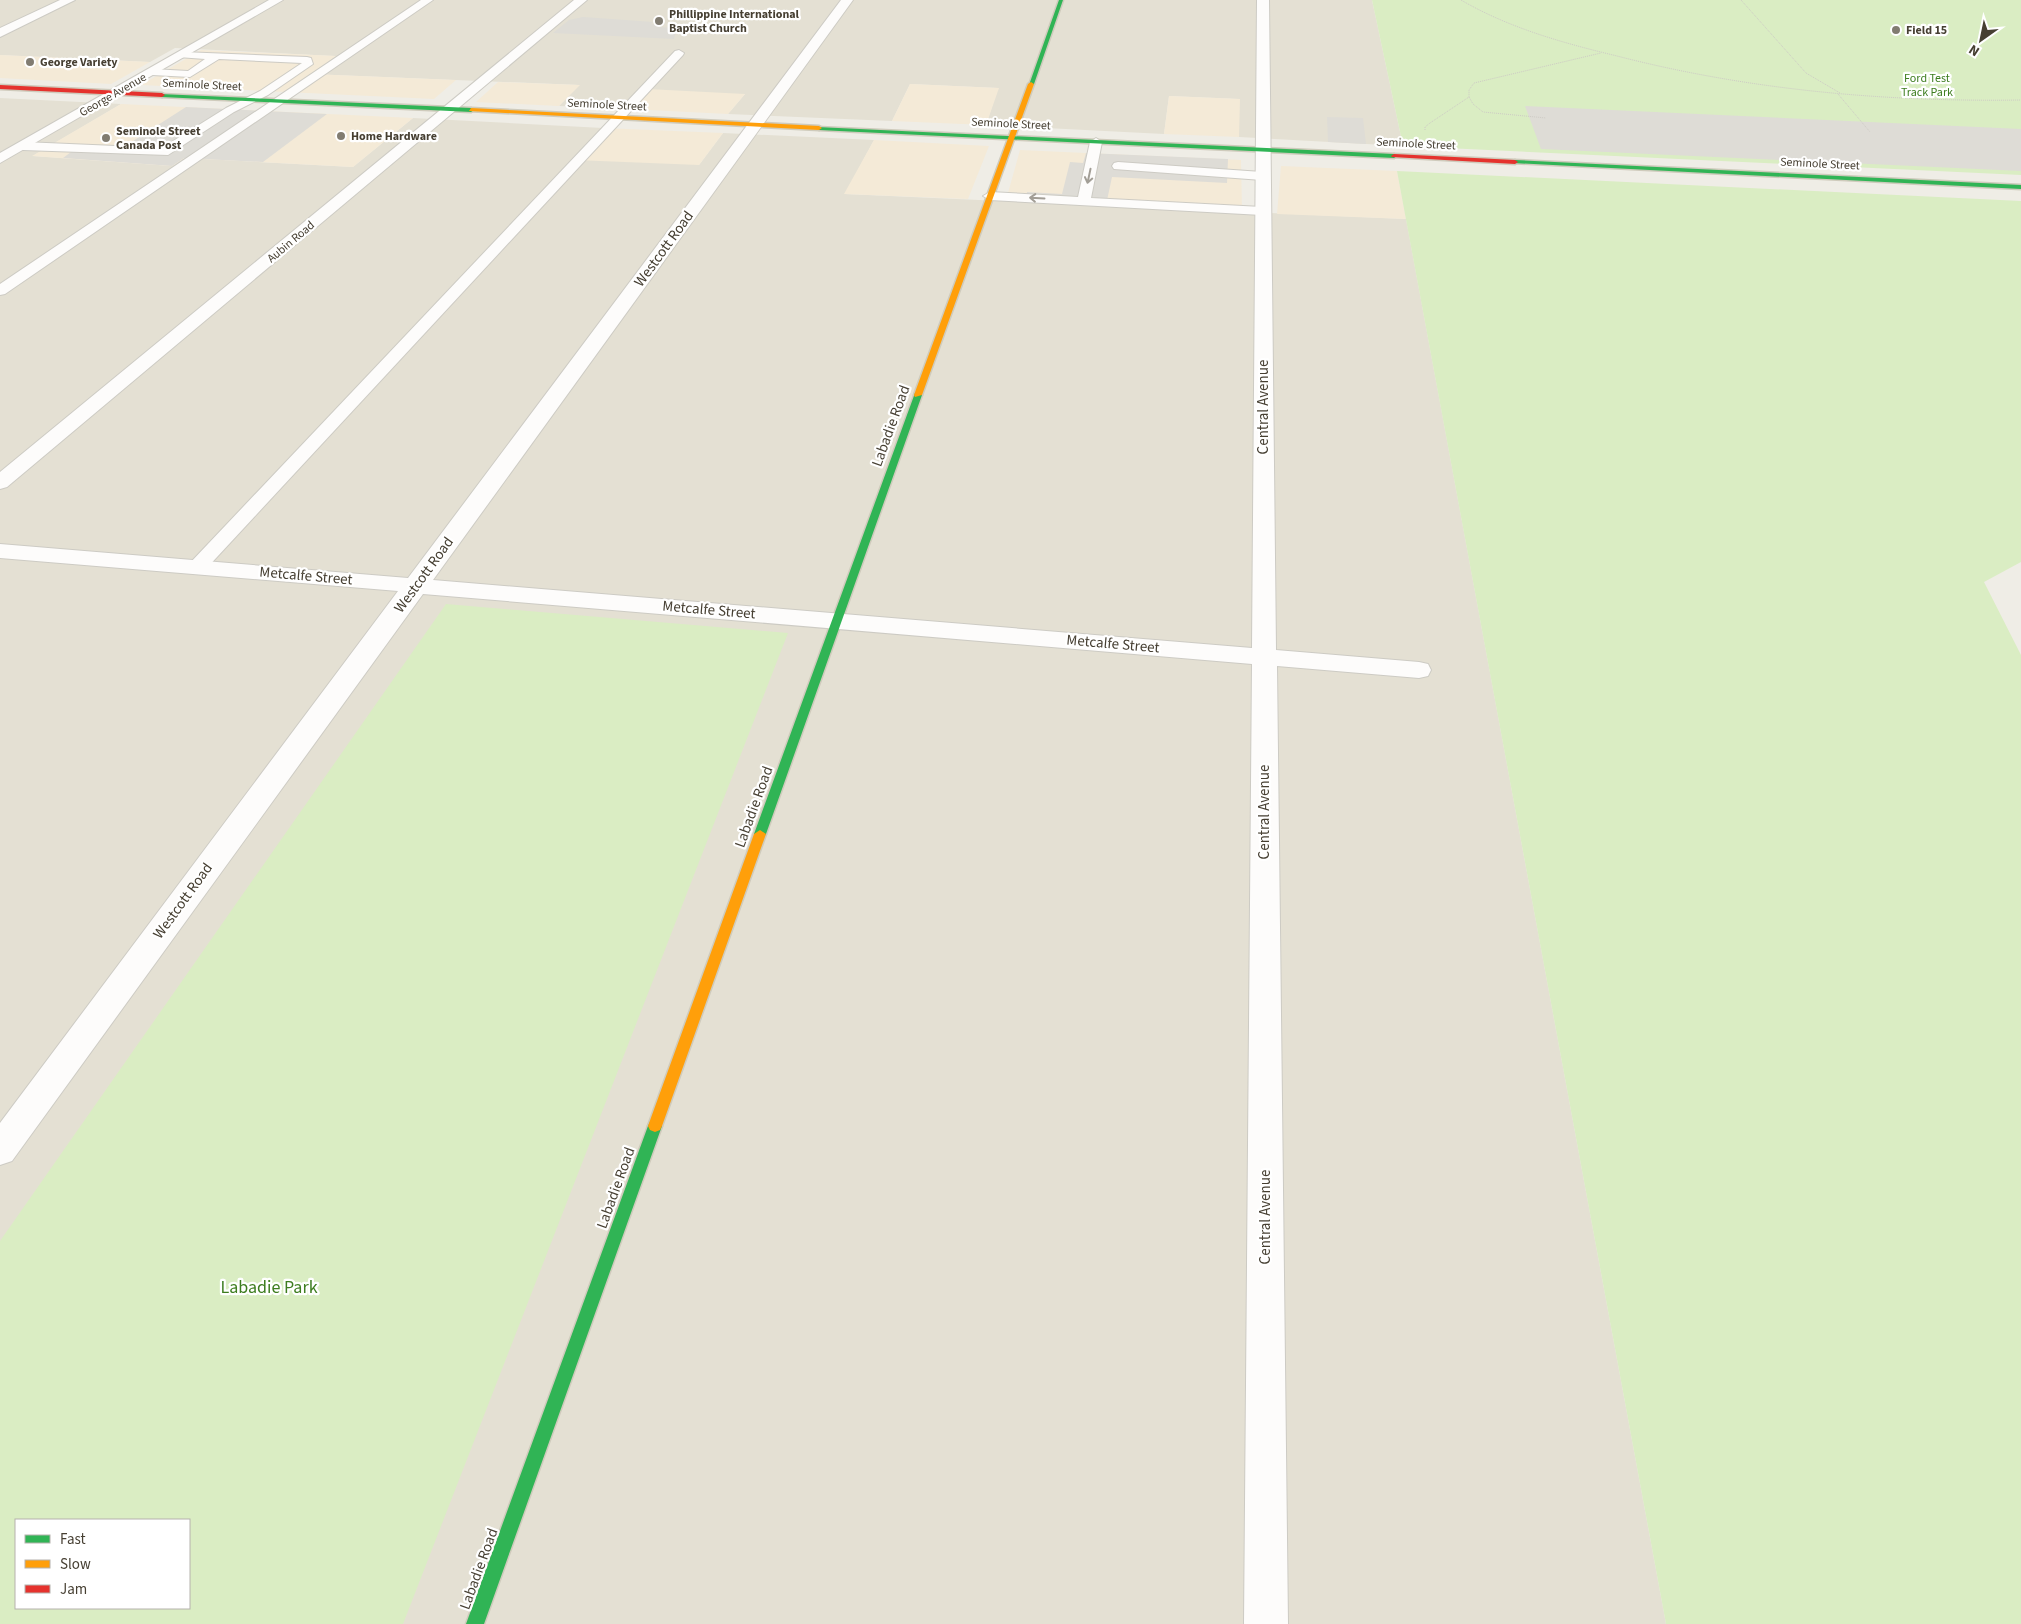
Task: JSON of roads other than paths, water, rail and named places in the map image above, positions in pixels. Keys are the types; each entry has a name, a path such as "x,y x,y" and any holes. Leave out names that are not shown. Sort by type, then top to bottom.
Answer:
{"street":[{"path":"0,33 69,0"},
{"name":"George Avenue","path":"0,159 278,0"},
{"name":"Aubin Road","path":"0,483 581,0"},
{"name":"Westcott Road","path":"0,1150 847,0"},
{"name":"Labadie Road","path":"475,1624 1061,0"},
{"name":"Central Avenue","path":"1263,0 1266,1624"},
{"name":"Seminole Street","path":"0,88 1167,146 1262,163 2021,187"},
{"name":"Metcalfe Street","path":"0,552 416,585 1419,670"}],"lane":[{"path":"0,291 428,0"},
{"path":"197,567 679,53"},
{"path":"23,146 164,152 264,93 308,64 307,60 182,55"},
{"path":"152,72 190,74 217,56"},
{"path":"1084,200 1096,142"},
{"path":"1164,169 1167,146"},
{"path":"1118,166 1164,169 1262,163"},
{"path":"990,196 1262,211"}],"place":[{"name":"Phillippine International Baptist Church","path":"659,21"},
{"name":"Field 15","path":"1896,30"},
{"name":"George Variety","path":"30,62"},
{"name":"Home Hardware","path":"341,136"},
{"name":"Seminole Street Canada Post","path":"106,138"}],"park label":[{"name":"Ford Test Track Park","path":"1927,85"},
{"name":"Labadie Park","path":"269,1287"}]}
